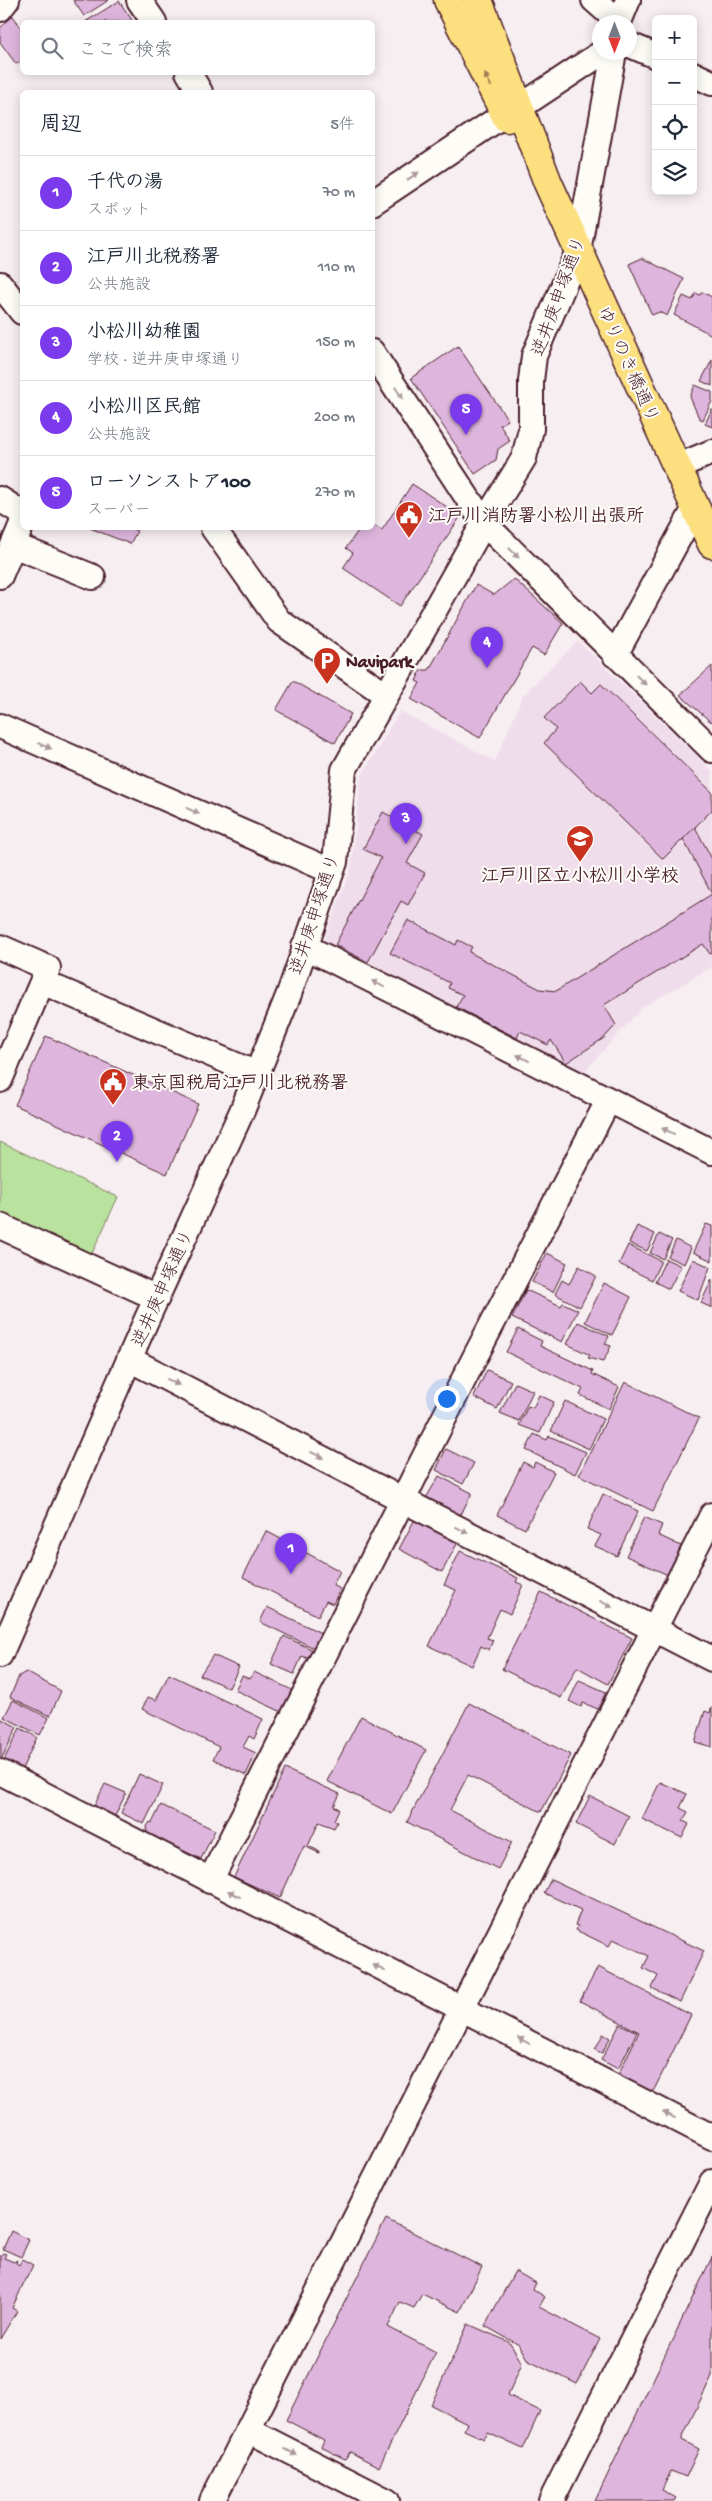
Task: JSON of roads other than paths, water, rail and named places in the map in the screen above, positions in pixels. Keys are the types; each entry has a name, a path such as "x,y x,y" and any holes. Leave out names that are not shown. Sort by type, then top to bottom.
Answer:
{"main road":[{"name":"ゆりのき橋通り","path":"448,0 512,110 548,183 712,544"},
{"name":"ゆりのき橋通り","path":"478,0 512,110"}],"street":[{"path":"0,9 7,0"},
{"path":"140,0 153,20"},
{"path":"594,0 611,15"},
{"path":"622,15 628,0"},
{"path":"637,48 652,54"},
{"path":"375,200 592,59"},
{"name":"逆井庚申塚通り","path":"0,1655 257,1074 289,994 304,946 335,862 344,770 484,523 524,458 531,429 531,381 534,356 578,251 613,60"},
{"path":"190,75 199,90"},
{"path":"697,76 712,83"},
{"path":"0,284 20,309"},
{"path":"375,357 484,523 712,750"},
{"path":"676,467 712,452"},
{"path":"0,499 20,512"},
{"path":"615,655 695,508"},
{"path":"213,530 279,621 386,695"},
{"path":"0,576 18,534 94,577"},
{"path":"0,726 332,871"},
{"path":"304,946 712,1152"},
{"path":"0,947 48,968 0,1080"},
{"path":"42,982 257,1074"},
{"path":"210,1881 480,1348 608,1101"},
{"path":"0,1226 157,1298"},
{"path":"129,1360 712,1659"},
{"path":"212,2501 712,1515"},
{"path":"0,1772 712,2137"},
{"path":"551,2501 712,2182"},
{"path":"248,2430 388,2501"}],"place":[{"name":"ローソンストア100","path":"466,435"},
{"name":"江戸川消防署小松川出張所","path":"409,539"},
{"name":"小松川区民館","path":"487,668"},
{"name":"Navipark","path":"327,685"},
{"name":"小松川幼稚園","path":"406,844"},
{"name":"江戸川区立小松川小学校","path":"580,863"},
{"name":"東京国税局江戸川北税務署","path":"113,1106"},
{"name":"江戸川北税務署","path":"117,1162"},
{"name":"千代の湯","path":"291,1574"}]}
